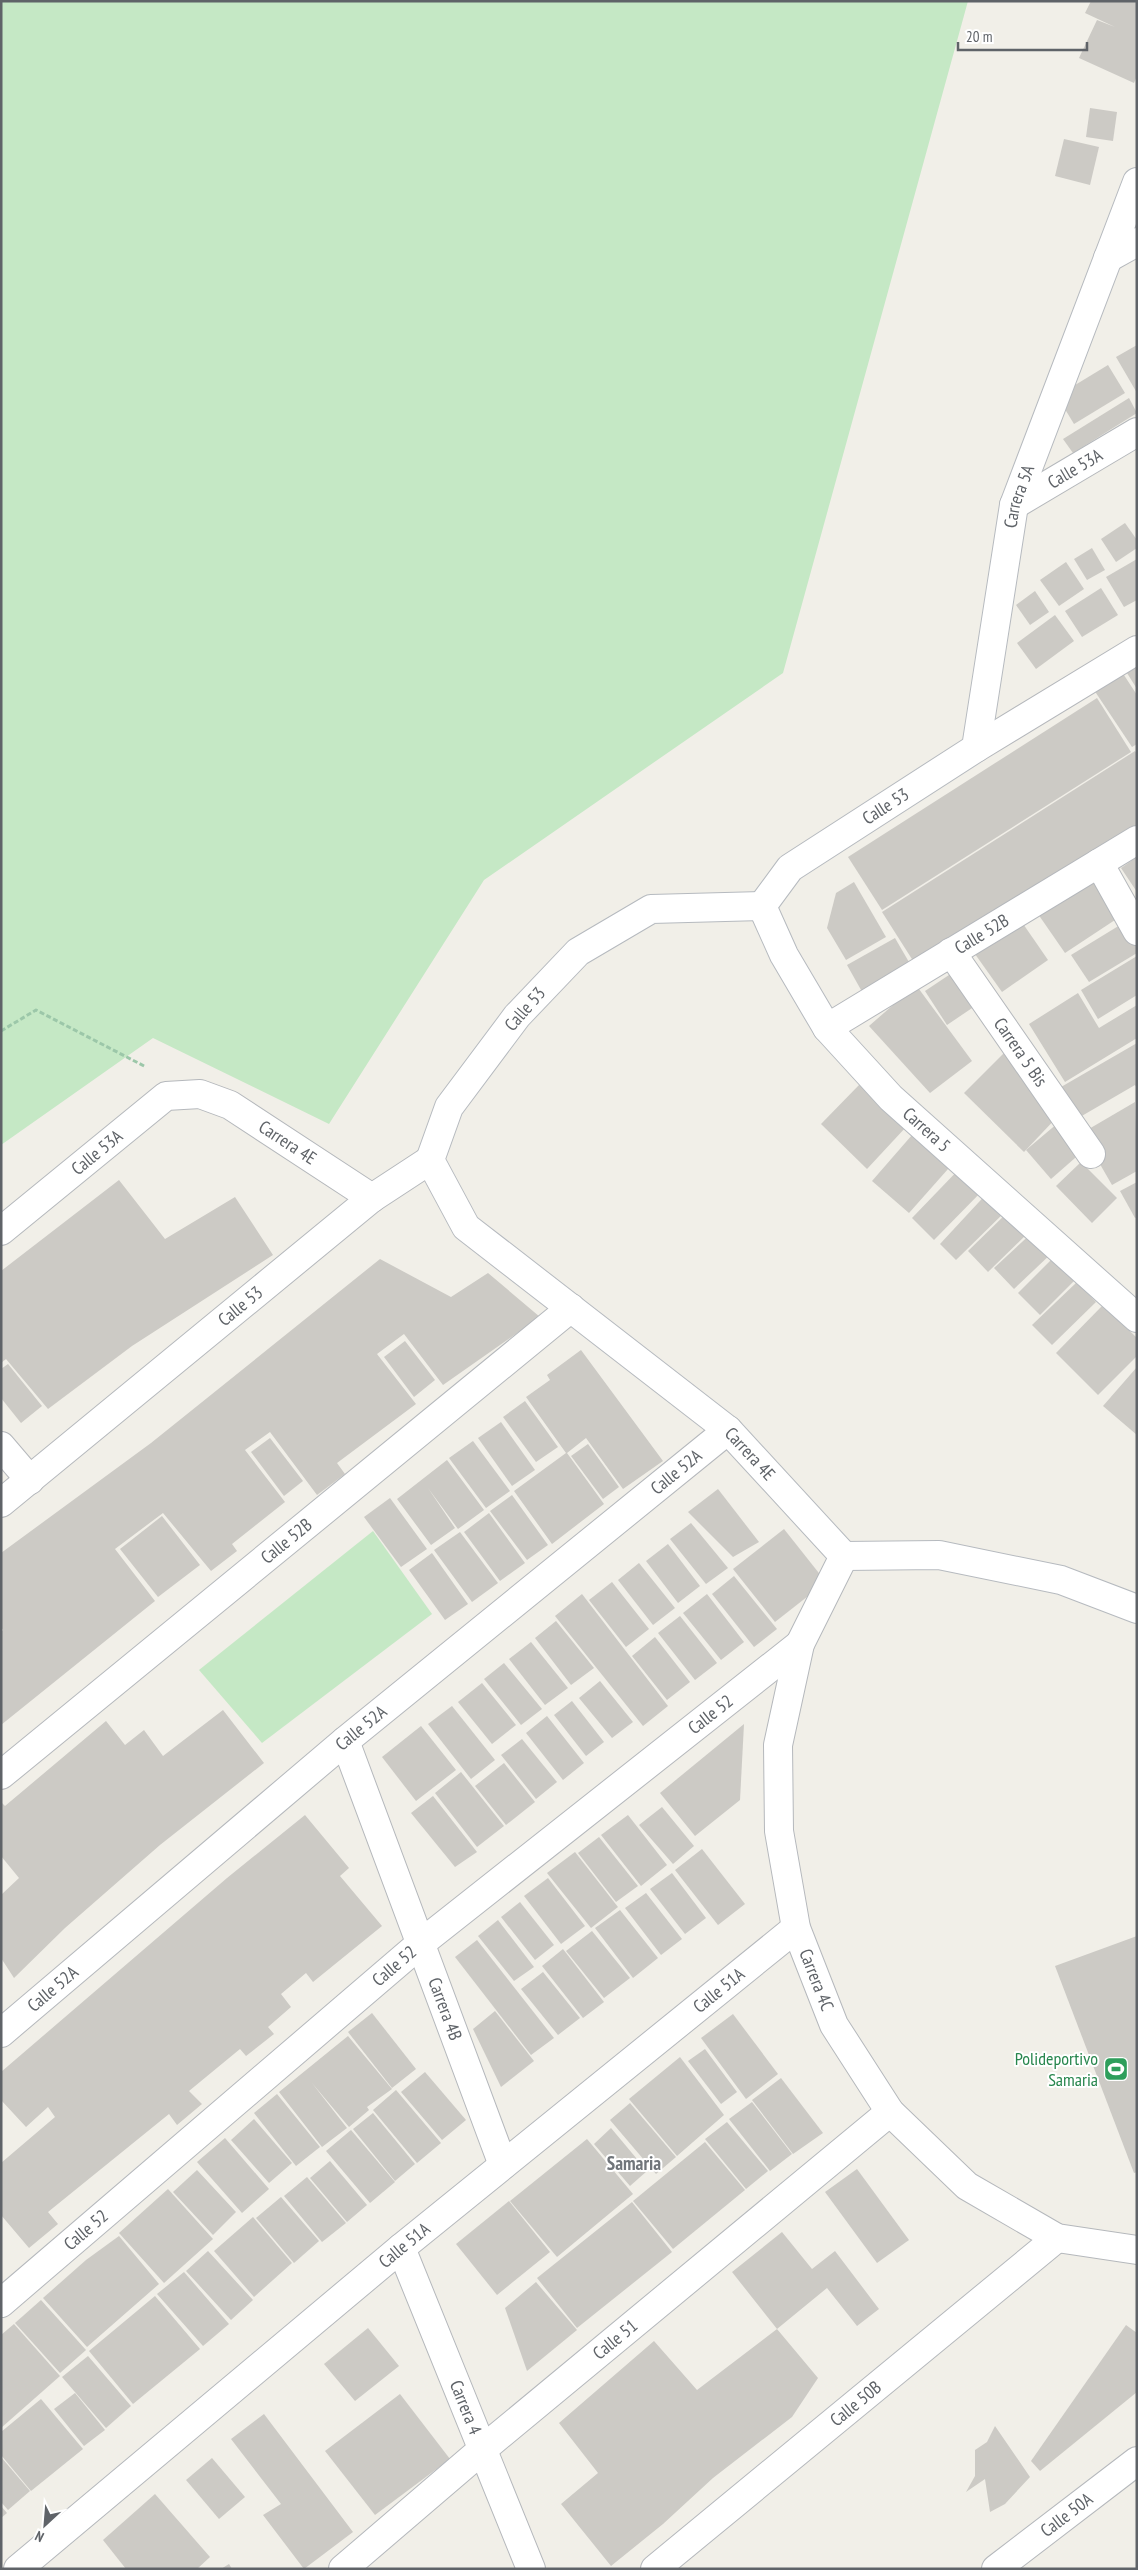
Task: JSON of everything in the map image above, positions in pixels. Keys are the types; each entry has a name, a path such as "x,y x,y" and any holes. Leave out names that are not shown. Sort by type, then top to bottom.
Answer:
{"street":[{"name":"Carrera 5A","path":"976,748 1014,505 1137,182"},
{"path":"1108,258 1137,242"},
{"name":"Calle 53A","path":"1014,505 1137,432"},
{"name":"Calle 53","path":"1,1503 372,1198 430,1160 449,1107 517,1016 578,952 652,909 762,906 790,868 976,748 1137,650"},
{"name":"Calle 52B","path":"827,1028 1137,840"},
{"path":"1099,863 1137,931"},
{"name":"Carrera 5","path":"762,906 784,955 827,1028 891,1098 1137,1318"},
{"name":"Carrera 5 Bis","path":"951,952 1091,1154"},
{"name":"Calle 53A","path":"1,1231 166,1096 200,1094"},
{"name":"Carrera 4E","path":"200,1094 230,1105 372,1198"},
{"name":"Carrera 4E","path":"430,1160 466,1227 728,1430 844,1556"},
{"name":"Calle 52B","path":"1,1776 571,1308"},
{"name":"Calle 52A","path":"1,2033 345,1741 728,1430"},
{"path":"1,1446 30,1480"},
{"path":"844,1556 939,1555 1061,1580 1137,1609"},
{"name":"Carrera 4C","path":"844,1556 800,1644 778,1745 779,1831 796,1928 834,2025 890,2112 967,2186 1057,2238 1137,2250"},
{"name":"Calle 52","path":"1,2303 420,1944 800,1644"},
{"name":"Carrera 4B","path":"345,1741 503,2165"},
{"name":"Calle 51A","path":"18,2569 401,2248 796,1928"},
{"name":"Calle 51","path":"343,2569 483,2449 890,2112"},
{"name":"Calle 50B","path":"655,2569 1057,2238"},
{"name":"Carrera 4","path":"401,2248 531,2569"},
{"name":"Calle 50A","path":"996,2569 1137,2461"}],"path":[{"path":"1,1031 36,1010 148,1067"}],"green space":[{"path":"1,1 968,1 783,673 484,880 329,1124 153,1038 1,1145"},
{"path":"373,1531 432,1614 262,1743 199,1670"}],"building":[{"path":"1091,1 1137,1 1137,76 1134,83 1079,58 1097,20 1115,27 1085,13"},
{"path":"1090,108 1117,112 1113,141 1086,137"},
{"path":"1064,139 1099,147 1090,185 1055,176"},
{"path":"1137,345 1137,393 1116,357"},
{"path":"1108,365 1125,393 1074,424 1057,396"},
{"path":"1129,398 1137,413 1073,453 1063,439"},
{"path":"1125,523 1137,540 1137,548 1116,562 1101,539"},
{"path":"1092,548 1105,570 1087,580 1074,559"},
{"path":"1137,559 1137,600 1124,607 1106,577"},
{"path":"1066,562 1084,589 1059,606 1040,580"},
{"path":"1101,588 1118,615 1082,637 1065,611"},
{"path":"1035,591 1049,612 1030,625 1016,605"},
{"path":"1055,615 1074,641 1036,669 1017,643"},
{"path":"1137,656 1137,689 1122,665"},
{"path":"1120,669 1137,695 1137,744 1132,747 1092,687"},
{"path":"1097,698 1131,752 882,910 848,857"},
{"path":"1135,751 1137,754 1137,827 917,967 882,912"},
{"path":"1137,857 1137,892 1121,868"},
{"path":"1095,877 1121,916 1065,953 1038,914"},
{"path":"854,882 886,937 846,960 827,928 836,893"},
{"path":"1017,915 1048,960 1002,992 970,947"},
{"path":"1125,922 1137,940 1137,953 1089,982 1071,955"},
{"path":"895,938 913,969 865,997 847,965"},
{"path":"1137,956 1137,995 1098,1019 1081,990"},
{"path":"958,969 981,1002 947,1025 925,991"},
{"path":"916,985 972,1061 930,1093 869,1026"},
{"path":"1078,993 1099,1028 1137,1005 1137,1038 1065,1082 1029,1024"},
{"path":"1137,1043 1137,1088 1135,1085 1080,1117 1061,1087"},
{"path":"1004,1053 1060,1114 1024,1152 964,1093"},
{"path":"860,1084 906,1127 867,1169 821,1124"},
{"path":"1135,1102 1137,1171 1112,1185 1082,1133"},
{"path":"1058,1123 1083,1151 1051,1179 1026,1150"},
{"path":"919,1127 956,1160 909,1213 872,1181"},
{"path":"1081,1162 1117,1198 1092,1223 1056,1186"},
{"path":"964,1164 987,1186 934,1240 912,1218"},
{"path":"119,1180 165,1239 235,1197 273,1255 132,1346 48,1409 6,1359 1,1363 1,1271"},
{"path":"1137,1182 1137,1217 1135,1218 1120,1191"},
{"path":"991,1189 1010,1207 956,1260 940,1244"},
{"path":"1011,1209 1032,1229 988,1272 968,1251"},
{"path":"1035,1230 1054,1251 1014,1289 994,1268"},
{"path":"1057,1254 1079,1276 1040,1315 1018,1293"},
{"path":"380,1259 451,1297 488,1273 540,1317 443,1385 404,1334 377,1354 416,1404 337,1463 345,1474 317,1495 270,1432 245,1450 285,1502 232,1544 237,1551 211,1571 163,1513 115,1549 155,1601 1,1725 1,1632 3,1630 1,1627 1,1553 151,1443"},
{"path":"1077,1282 1096,1302 1052,1345 1032,1325"},
{"path":"1103,1305 1137,1338 1137,1356 1098,1395 1056,1353"},
{"path":"405,1341 435,1380 414,1397 384,1357"},
{"path":"581,1350 663,1461 623,1489 586,1438 567,1453 604,1504 552,1544 514,1491 566,1453 526,1397 550,1380 547,1375"},
{"path":"8,1364 42,1406 21,1423 1,1398 1,1369"},
{"path":"1137,1367 1137,1435 1103,1406"},
{"path":"525,1401 558,1447 536,1462 503,1417"},
{"path":"501,1422 535,1470 512,1486 478,1438"},
{"path":"270,1438 303,1481 284,1496 251,1452"},
{"path":"473,1441 510,1491 486,1508 449,1458"},
{"path":"588,1444 619,1487 603,1499 571,1456"},
{"path":"447,1460 484,1510 458,1529 428,1488 455,1528 431,1545 397,1499"},
{"path":"718,1489 759,1542 733,1557 688,1512"},
{"path":"512,1495 548,1545 527,1560 490,1511"},
{"path":"390,1498 427,1549 401,1567 364,1517"},
{"path":"489,1513 525,1563 500,1581 464,1532"},
{"path":"162,1516 200,1565 158,1597 120,1549"},
{"path":"691,1523 728,1568 706,1584 670,1539"},
{"path":"784,1529 826,1582 775,1622 733,1569"},
{"path":"460,1532 498,1583 472,1602 434,1550"},
{"path":"668,1544 700,1586 678,1603 646,1561"},
{"path":"432,1553 468,1604 445,1620 409,1570"},
{"path":"639,1563 675,1608 653,1625 618,1580"},
{"path":"734,1576 777,1629 754,1647 712,1594"},
{"path":"612,1582 649,1629 626,1647 589,1600"},
{"path":"582,1594 668,1706 643,1726 555,1616"},
{"path":"707,1594 744,1642 721,1660 683,1613"},
{"path":"680,1616 717,1663 695,1680 658,1633"},
{"path":"556,1621 594,1668 571,1685 535,1638"},
{"path":"655,1637 690,1682 667,1700 632,1656"},
{"path":"531,1642 568,1688 545,1705 509,1659"},
{"path":"504,1663 542,1709 521,1725 484,1679"},
{"path":"600,1681 633,1722 612,1738 579,1698"},
{"path":"482,1683 516,1725 492,1744 458,1702"},
{"path":"572,1701 604,1742 586,1756 554,1715"},
{"path":"452,1706 495,1760 471,1779 428,1724"},
{"path":"223,1710 264,1763 160,1845 65,1928 14,1978 1,1958 1,1895 19,1878 1,1856 1,1802 5,1806 106,1721 125,1745 144,1730 163,1756"},
{"path":"547,1716 584,1763 563,1780 526,1733"},
{"path":"744,1724 740,1800 695,1836 660,1793"},
{"path":"421,1726 456,1770 416,1801 382,1757"},
{"path":"522,1739 557,1782 536,1799 501,1755"},
{"path":"504,1763 535,1802 506,1825 475,1786"},
{"path":"461,1772 504,1826 477,1847 435,1793"},
{"path":"433,1796 477,1852 455,1867 411,1813"},
{"path":"662,1807 694,1846 673,1864 639,1825"},
{"path":"305,1815 349,1868 340,1876 382,1926 313,1982 306,1973 281,1994 291,2007 268,2027 274,2034 246,2056 240,2049 189,2091 202,2104 177,2125 169,2114 48,2212 58,2224 29,2248 1,2215 1,2163 55,2117 48,2107 26,2127 1,2100 1,2072 227,1878"},
{"path":"628,1815 667,1865 641,1886 601,1835"},
{"path":"599,1837 638,1886 616,1902 578,1853"},
{"path":"702,1849 745,1904 718,1925 675,1870"},
{"path":"575,1852 618,1907 591,1928 547,1873"},
{"path":"672,1873 706,1918 685,1934 650,1889"},
{"path":"548,1878 585,1926 561,1944 524,1896"},
{"path":"646,1893 682,1939 661,1955 625,1908"},
{"path":"520,1902 554,1945 535,1960 501,1917"},
{"path":"620,1910 658,1958 633,1978 595,1928"},
{"path":"498,1920 534,1967 514,1981 478,1936"},
{"path":"592,1931 630,1978 604,1998 566,1951"},
{"name":"Polideportivo Samaria","path":"1137,1936 1137,2172 1134,2173 1055,1966"},
{"path":"477,1940 554,2038 531,2055 455,1957"},
{"path":"563,1949 604,2002 583,2018 542,1966"},
{"path":"543,1972 580,2018 558,2035 521,1989"},
{"path":"495,2011 534,2061 501,2087 473,2029"},
{"path":"372,2013 416,2069 392,2088 348,2032"},
{"path":"733,2014 778,2074 746,2099 701,2038"},
{"path":"348,2036 392,2089 367,2107 369,2110 349,2127 312,2083 347,2128 322,2147 279,2092"},
{"path":"705,2049 737,2092 721,2104 688,2061"},
{"path":"680,2057 724,2115 677,2156 629,2099"},
{"path":"425,2072 466,2120 442,2140 401,2092"},
{"path":"781,2078 823,2133 793,2154 752,2100"},
{"path":"396,2090 441,2143 417,2163 373,2110"},
{"path":"277,2094 320,2147 296,2166 254,2113"},
{"path":"752,2102 792,2154 770,2171 729,2119"},
{"path":"630,2103 676,2157 656,2174 610,2120"},
{"path":"373,2113 415,2164 395,2181 353,2129"},
{"path":"254,2119 292,2163 269,2183 231,2140"},
{"path":"727,2122 768,2171 746,2189 705,2139"},
{"path":"611,2128 647,2171 630,2186 594,2144"},
{"path":"351,2130 395,2182 370,2203 326,2151"},
{"path":"225,2138 269,2189 242,2213 197,2162"},
{"path":"587,2139 633,2194 557,2257 510,2201"},
{"path":"705,2142 745,2190 673,2249 633,2201"},
{"path":"330,2161 367,2205 347,2222 310,2178"},
{"path":"857,2169 909,2240 877,2263 825,2192"},
{"path":"197,2170 236,2212 213,2235 173,2192"},
{"path":"307,2177 346,2223 322,2242 284,2196"},
{"path":"168,2189 213,2239 164,2283 119,2233"},
{"path":"281,2197 319,2241 294,2263 256,2218"},
{"path":"509,2201 550,2252 497,2295 456,2244"},
{"path":"632,2202 672,2252 577,2328 537,2278"},
{"path":"253,2217 292,2263 254,2297 214,2251"},
{"path":"782,2232 812,2269 835,2251 879,2309 857,2326 827,2288 777,2329 732,2272"},
{"path":"119,2236 159,2284 87,2347 43,2298 86,2260"},
{"path":"208,2251 253,2300 231,2320 186,2271"},
{"path":"184,2272 229,2324 203,2346 157,2294"},
{"path":"536,2282 577,2330 527,2371 505,2308"},
{"path":"155,2296 200,2349 133,2404 89,2351"},
{"path":"41,2300 86,2350 60,2373 15,2323"},
{"path":"14,2324 60,2376 1,2428 1,2335"},
{"path":"1126,2325 1137,2333 1137,2392 1040,2471 1031,2461"},
{"path":"368,2328 399,2366 355,2401 324,2364"},
{"path":"777,2329 818,2378 792,2417 713,2478 663,2524 611,2566 561,2504 598,2473 559,2423 654,2341 697,2390"},
{"path":"88,2356 131,2406 106,2428 62,2377"},
{"path":"75,2393 105,2430 84,2446 54,2409"},
{"path":"400,2394 450,2459 375,2515 325,2451"},
{"path":"41,2399 83,2449 31,2491 1,2455 1,2432"},
{"path":"264,2414 353,2532 304,2569 263,2515 281,2504 231,2439"},
{"path":"995,2426 1030,2477 1005,2504 990,2512 985,2479 966,2492 975,2476 975,2450 987,2442"},
{"path":"1,2457 30,2491 8,2510 1,2502"},
{"path":"212,2458 245,2497 219,2519 186,2480"},
{"path":"155,2494 210,2557 197,2569 126,2569 103,2540"},
{"path":"1,2506 7,2513 1,2518"},
{"path":"229,2564 232,2569 221,2569"}],"place":[{"name":"Polideportivo Samaria","path":"1116,2069"}],"district":[{"name":"Samaria","path":"634,2163"}]}
